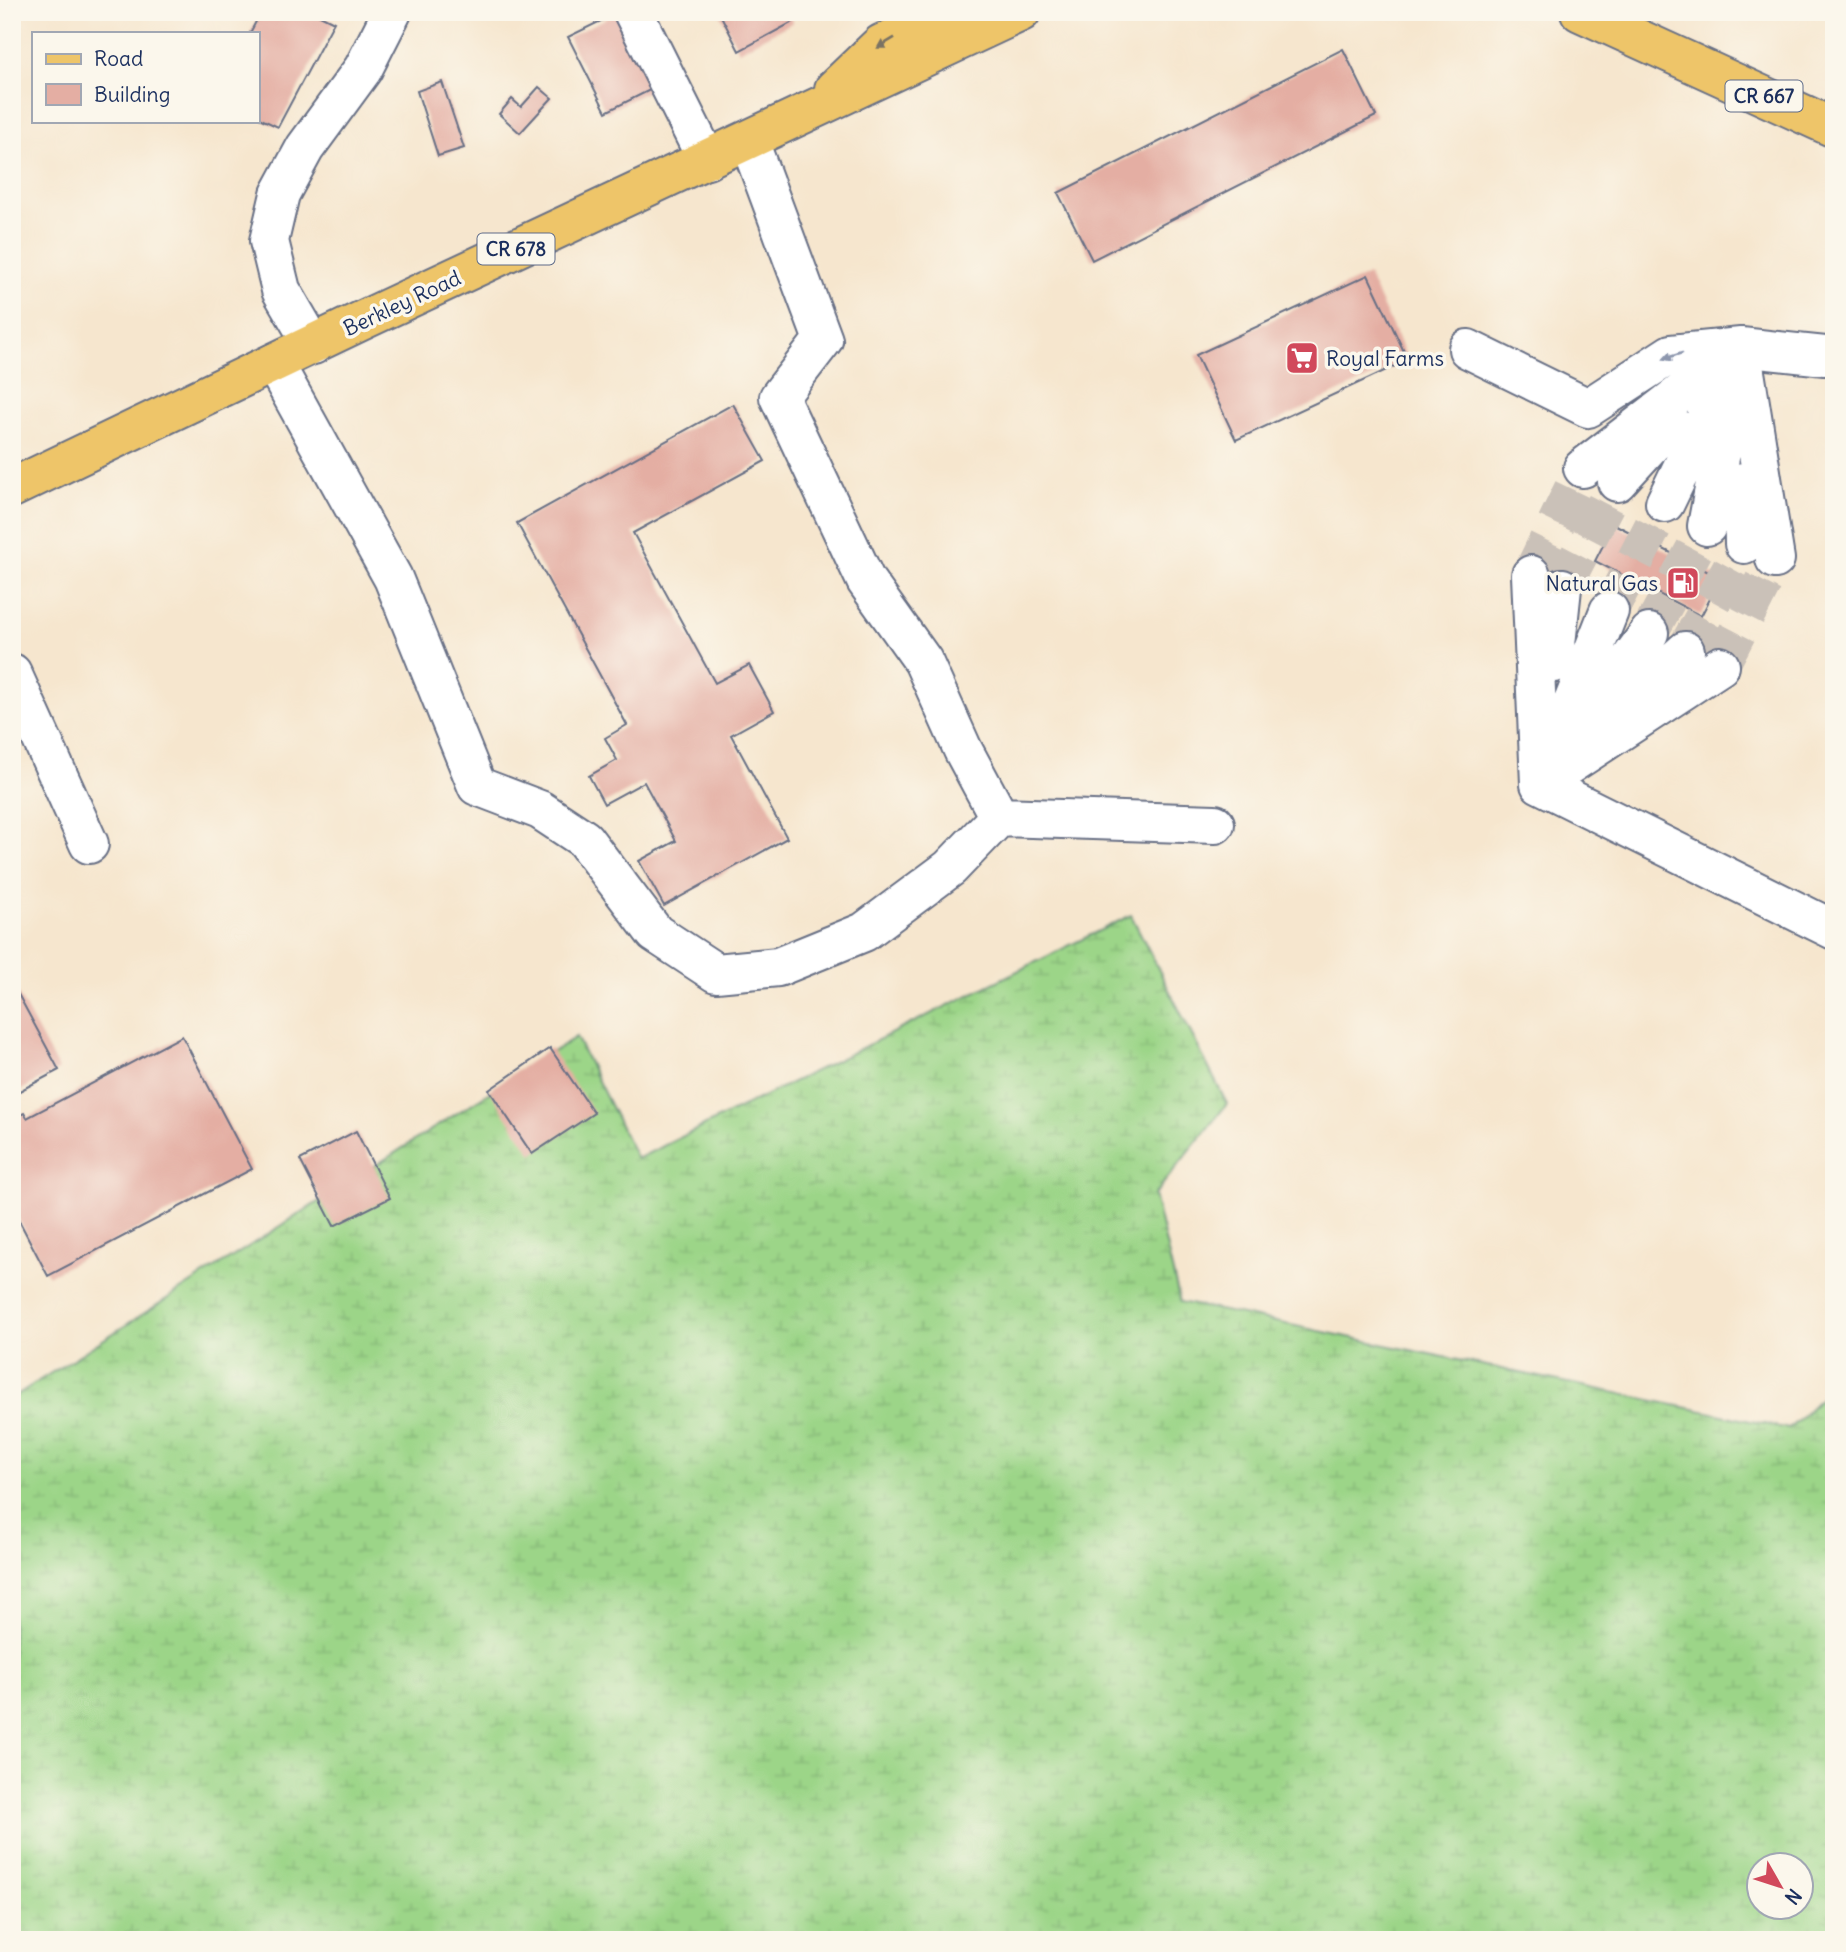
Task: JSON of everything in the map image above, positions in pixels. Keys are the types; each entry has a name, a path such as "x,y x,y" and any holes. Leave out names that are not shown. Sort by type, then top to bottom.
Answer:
{"main road":[{"path":"811,112 881,44 947,12"},
{"name":"Berkley Road","path":"12,488 1021,12"},
{"name":"CR 667","path":"1580,12 1834,128"}],"lane":[{"path":"313,345 281,290 269,241 280,194 305,148 363,69 392,12"},
{"path":"633,12 707,160"},
{"path":"749,141 823,340 779,397 866,580 923,661 962,750 999,817"},
{"path":"1600,475 1741,347"},
{"path":"1665,503 1741,347"},
{"path":"1707,526 1741,347"},
{"path":"1741,347 1759,552"},
{"path":"1468,349 1588,408 1671,354 1741,347 1831,357"},
{"path":"274,363 393,578 477,786 540,810 583,839 655,933 716,973 778,967 864,932 950,868 999,817 1215,824"},
{"path":"1540,784 1547,581"},
{"path":"1540,784 1609,611"},
{"path":"1540,784 1649,633"},
{"path":"1540,784 1685,650"},
{"path":"1540,784 1720,666"},
{"path":"12,673 89,844"},
{"path":"1540,784 1834,930"}],"green space":[{"path":"1131,915 1227,1104 1154,1195 1180,1302 1789,1429 1834,1385 1834,1940 12,1940 12,1398 576,1037 637,1159"}],"building":[{"path":"261,12 314,12 334,22 278,127 259,118 259,32 251,32"},
{"path":"619,12 656,87 606,112 568,37"},
{"path":"719,12 789,12 793,22 739,51"},
{"path":"1343,49 1376,116 1092,260 1058,193"},
{"path":"442,82 464,148 438,156 417,91"},
{"path":"539,87 552,98 520,133 499,114 512,99 521,107"},
{"name":"Royal Farms","path":"1368,275 1408,360 1236,440 1196,355"},
{"path":"733,404 765,461 633,533 715,683 749,665 774,711 731,735 787,838 664,906 639,861 676,841 644,782 604,804 589,776 617,760 605,738 627,725 517,523"},
{"path":"1614,524 1746,591 1738,606 1713,593 1701,616 1595,561"},
{"path":"12,983 59,1070 12,1095"},
{"path":"182,1036 252,1169 48,1276 12,1207 12,1119 24,1113 27,1118"},
{"path":"550,1048 594,1113 532,1154 489,1090"},
{"path":"356,1131 390,1198 334,1226 300,1160"}],"tunnel":[{"path":"1531,575 1583,468"},
{"path":"1562,588 1617,482"},
{"path":"1609,611 1665,503"},
{"path":"1649,633 1707,526"},
{"path":"1685,651 1744,544"},
{"path":"1720,666 1775,559"}],"place":[{"name":"Royal Farms","path":"1302,358"},
{"name":"Natural Gas","path":"1683,583"}]}
